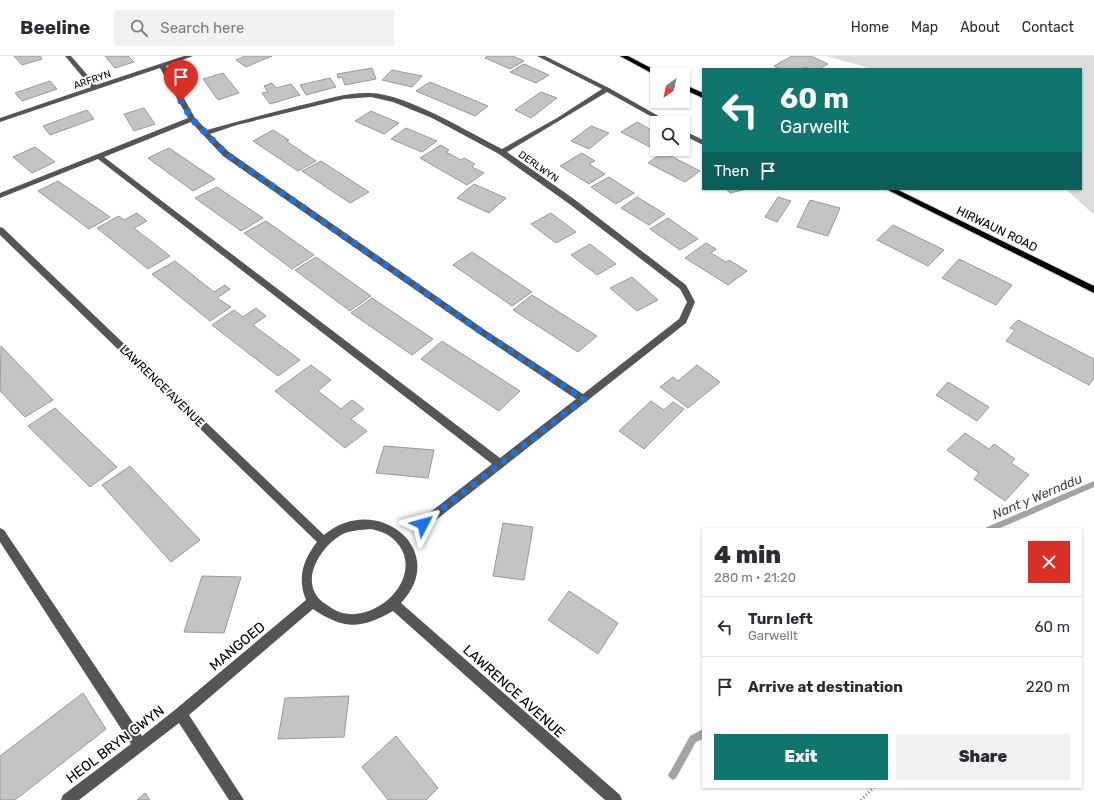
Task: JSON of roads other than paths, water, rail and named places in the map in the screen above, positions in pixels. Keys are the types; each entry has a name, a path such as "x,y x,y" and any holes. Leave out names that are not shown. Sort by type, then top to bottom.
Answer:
{"main road":[{"path":"623,56 650,70"},
{"path":"690,90 702,96"},
{"name":"HIRWAUN ROAD","path":"892,190 1094,290"}],"street":[{"path":"68,56 95,88"},
{"name":"ARFRYN","path":"0,120 190,56"},
{"path":"540,56 607,89 655,116"},
{"path":"162,65 192,119 226,154 482,332 584,399 499,463 423,524"},
{"path":"502,152 607,89"},
{"name":"DERLWYN","path":"206,134 235,124 344,97 371,95 395,100 434,117 502,152 571,201 683,287 691,302 683,321 584,399"},
{"path":"0,196 192,119"},
{"path":"690,136 702,142"},
{"path":"98,156 499,463"},
{"name":"LAWRENCE AVENUE","path":"0,230 324,542"},
{"path":"371,524 386,528 398,535 407,546 412,560 411,575 405,590 394,604 378,614 359,620 341,619 325,613 313,601 307,587 307,571 313,555 324,542 338,532 355,526 371,524"},
{"path":"0,533 140,745"},
{"name":"MANGOED","path":"181,714 313,601"},
{"name":"LAWRENCE AVENUE","path":"394,604 615,800"},
{"path":"181,714 237,800"},
{"name":"HEOL BRYN GWYN","path":"68,800 181,714"}],"waterway":[{"name":"Nant y Wernddu","path":"992,528 1094,484"},
{"name":"Nant y Wernddu","path":"673,775 693,739 702,734"}]}
